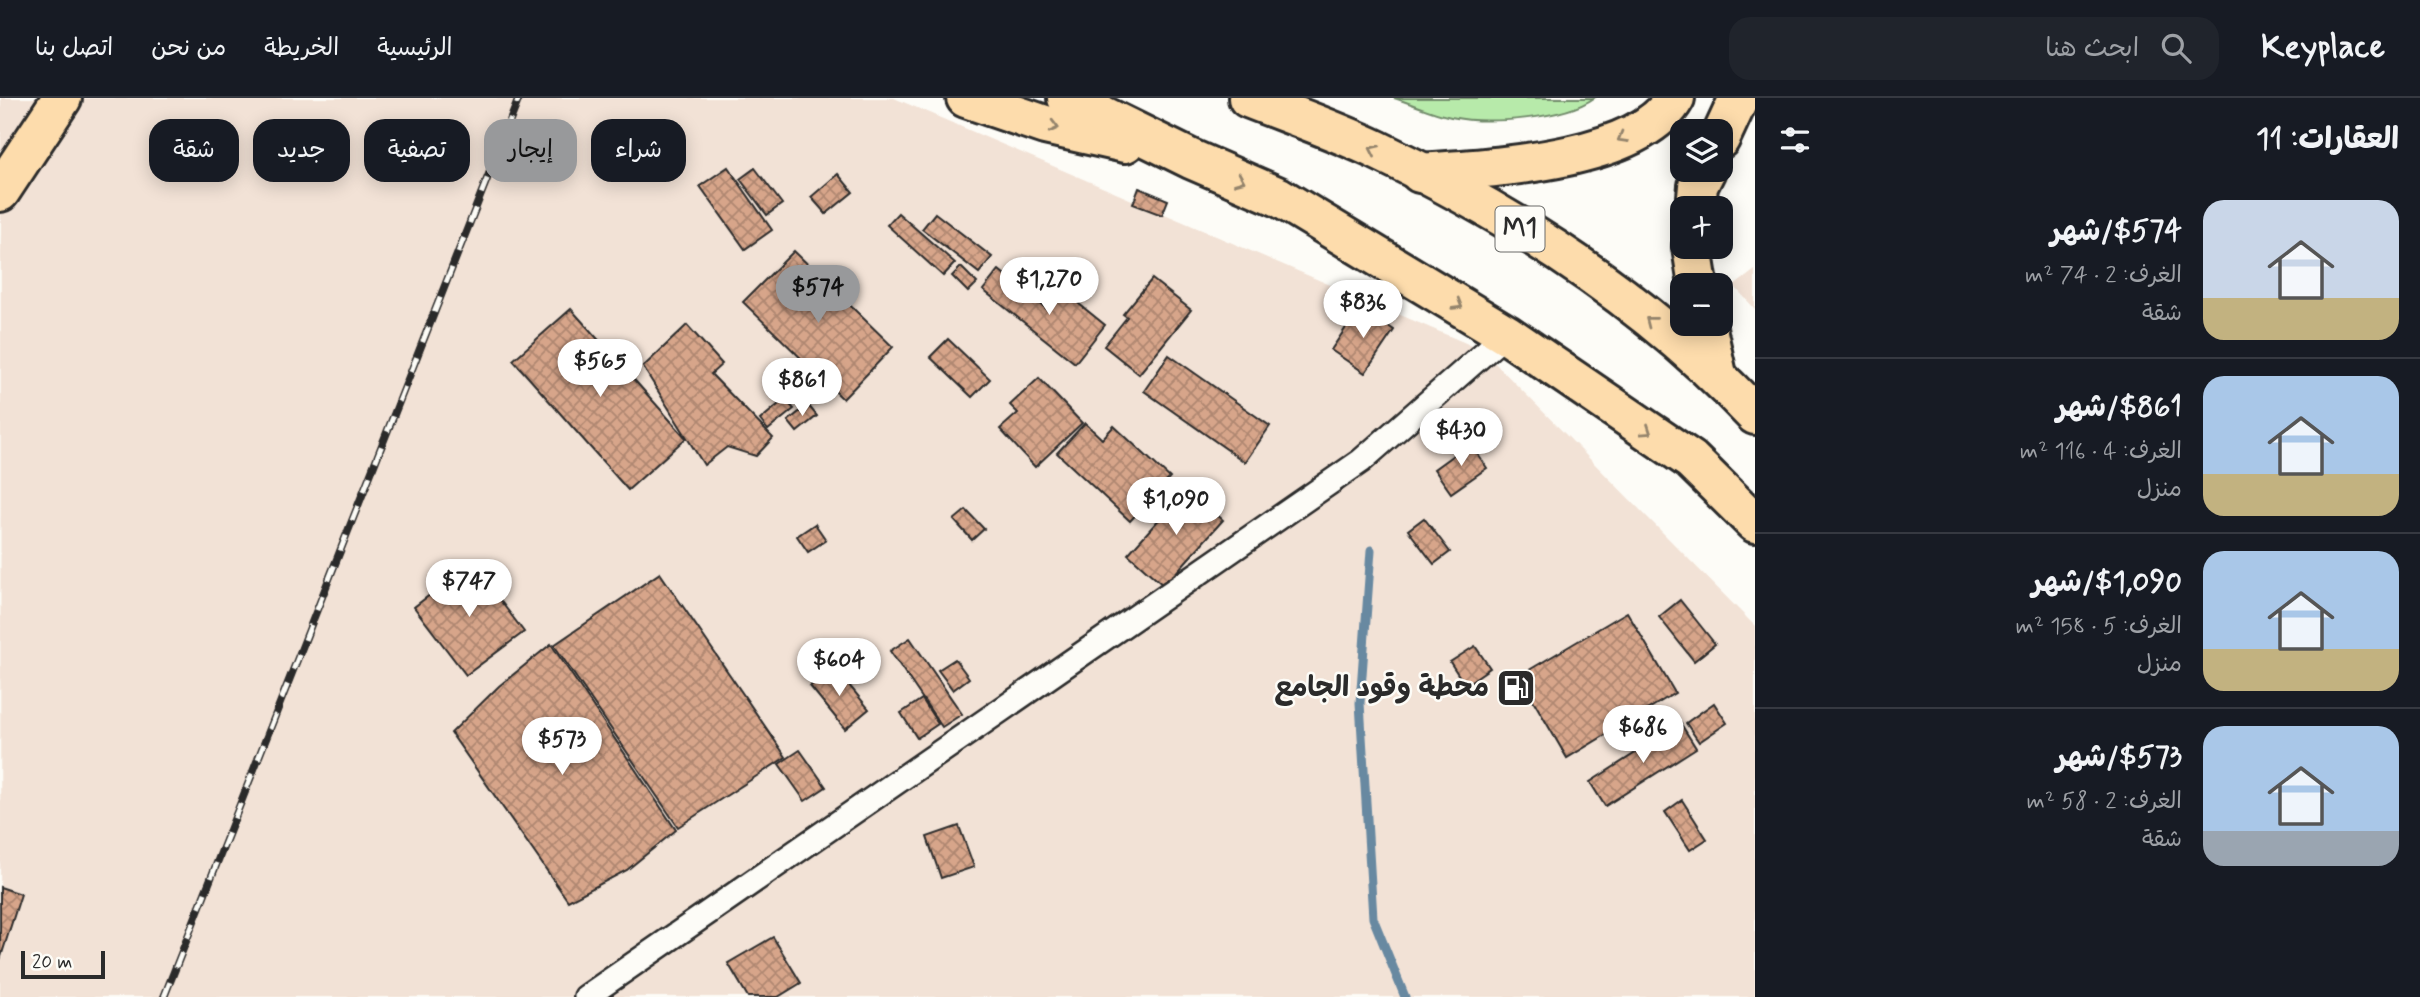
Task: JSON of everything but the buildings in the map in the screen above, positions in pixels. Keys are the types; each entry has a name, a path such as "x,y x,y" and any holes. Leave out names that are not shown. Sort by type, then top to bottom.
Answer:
{"highway":[{"path":"0,192 62,98"},
{"path":"966,98 1045,125 1191,159"},
{"path":"1067,98 1191,159 1279,197 1506,334 1691,460 1755,523"},
{"name":"M1","path":"1248,98 1376,150 1567,256 1717,375 1755,415"},
{"path":"1420,173 1516,166 1607,147 1667,112 1675,98"},
{"path":"1729,119 1739,98"},
{"path":"1709,336 1717,375"}],"street":[{"path":"586,997 1362,461 1506,334"}],"shaded area":[{"path":"1,98 894,98 1482,350 1755,626 1755,997 0,997"},
{"path":"1755,270 1755,309 1734,286"}],"green space":[{"path":"1394,98 1594,98 1581,105 1546,115 1484,120 1444,115"}],"waterway":[{"path":"1371,550 1360,703 1373,918 1405,997"}],"railway":[{"path":"164,997 519,98"}],"place":[{"name":"محطة وقود الجامع","path":"1516,688"}]}
